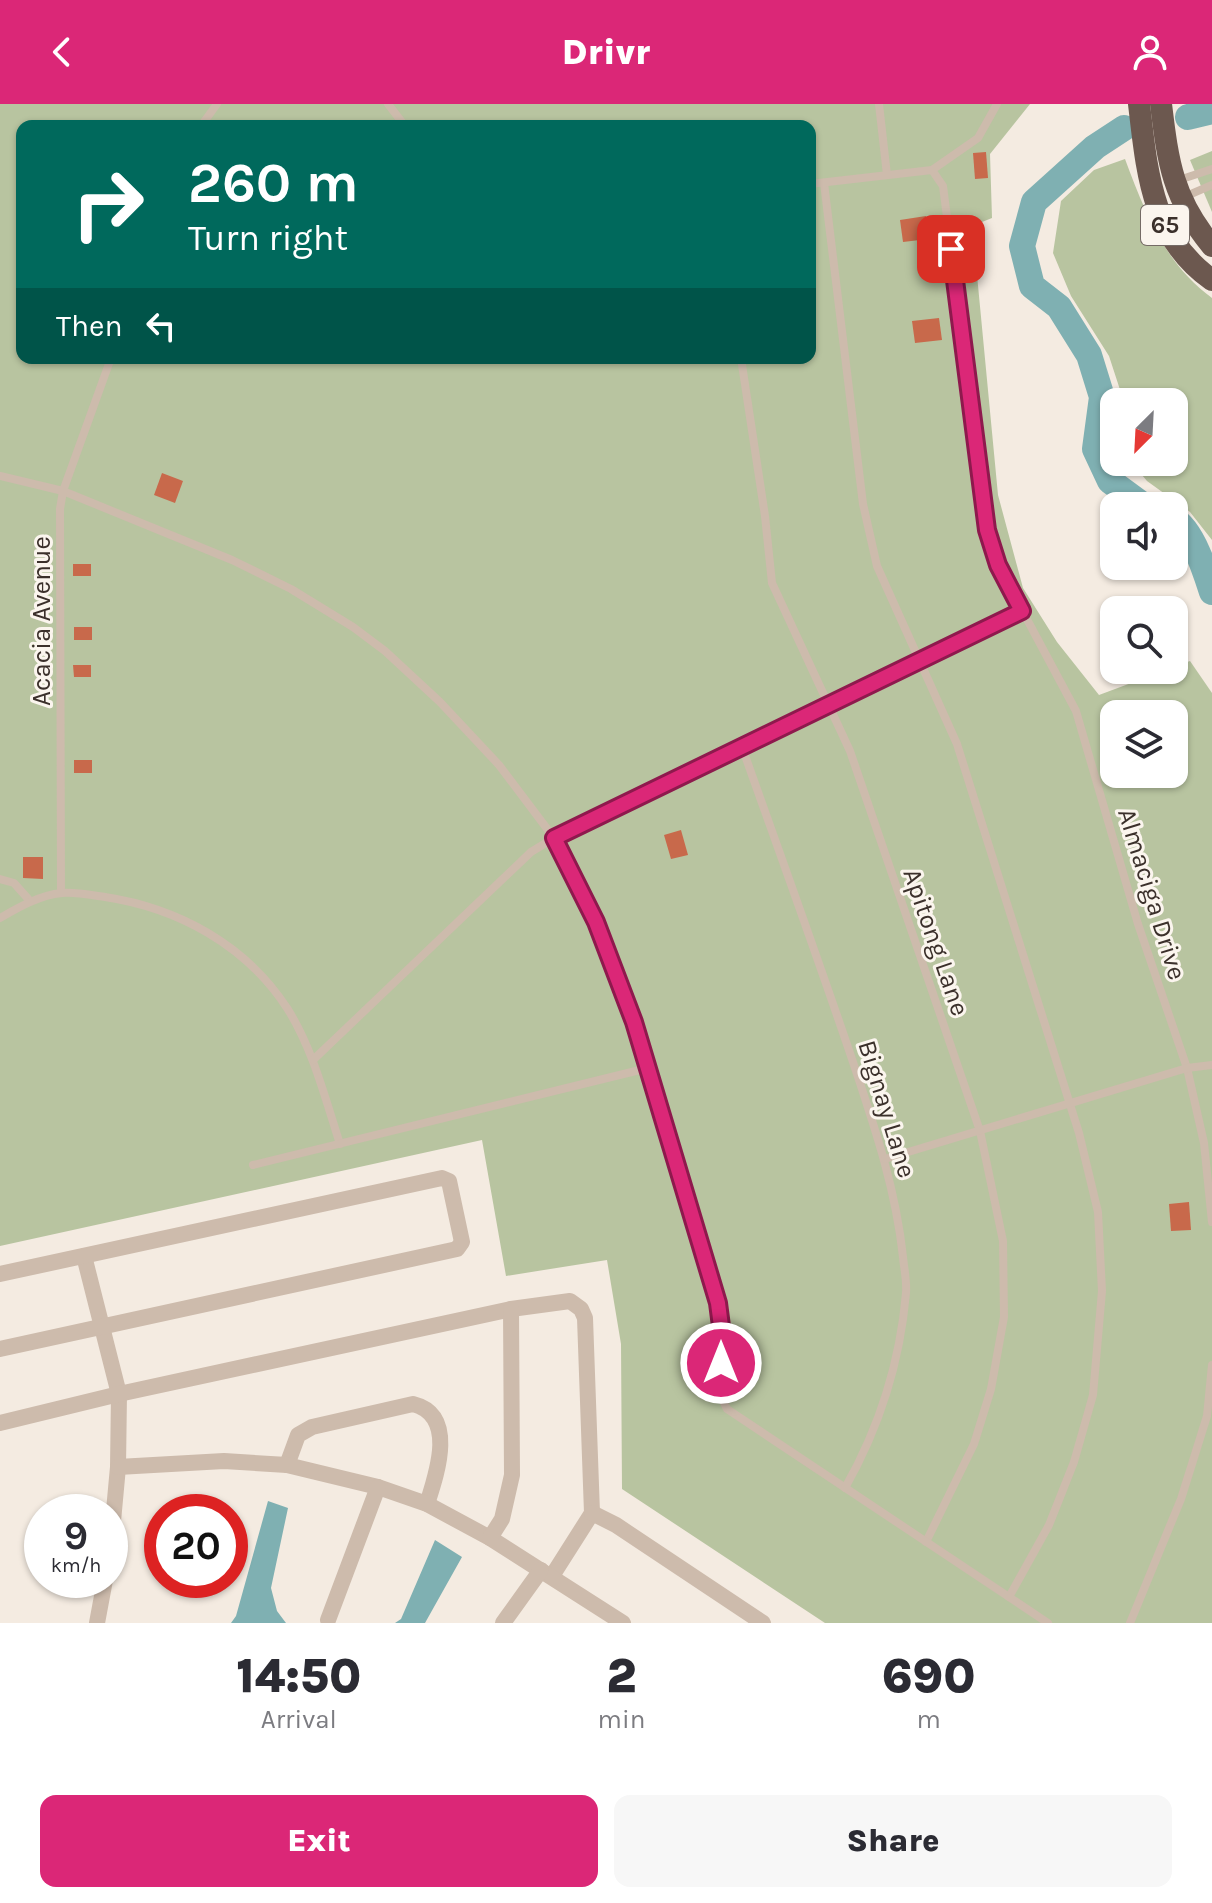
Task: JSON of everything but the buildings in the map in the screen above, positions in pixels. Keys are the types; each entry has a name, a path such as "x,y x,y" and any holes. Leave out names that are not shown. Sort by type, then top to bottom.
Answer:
{"highway":[{"name":"65","path":"1139,104 1156,155 1212,246"},
{"name":"65","path":"1161,104 1152,198 1165,225 1192,261 1212,280"}],"street":[{"path":"0,1274 442,1178 449,1181 462,1242 457,1249 0,1349"},
{"path":"84,1256 119,1394 116,1494"},
{"path":"0,1423 511,1309 570,1301 581,1309 585,1318 592,1513 547,1573 503,1623"},
{"path":"490,1538 502,1519 512,1475 511,1309"},
{"path":"287,1465 298,1435 312,1427 413,1404 425,1407 435,1416 439,1426 438,1467 427,1504"},
{"path":"118,1467 224,1461 287,1465 378,1487 427,1504 490,1538 623,1623"},
{"path":"328,1620 378,1487"},
{"path":"592,1513 616,1525 763,1623"},
{"path":"97,1623 102,1598"}],"lane":[{"path":"388,104 400,120"},
{"path":"879,104 887,175"},
{"path":"816,184 932,170 978,138 997,104"},
{"path":"1177,190 1212,169"},
{"name":"Almaciga Drive","path":"932,170 943,186 987,530 998,565 1076,711 1138,924 1187,1068 1204,1143 1212,1222"},
{"path":"824,183 869,534 877,566 957,744 1079,1133 1098,1212 1102,1291 1093,1395 1074,1462 1049,1525 1009,1597"},
{"path":"1177,190 1212,185"},
{"name":"Acacia Avenue","path":"61,893 60,509 63,491 109,364"},
{"name":"Apitong Lane","path":"742,364 772,583 850,751 980,1131 1003,1241 1004,1317 991,1389 974,1444 926,1542"},
{"path":"0,476 63,491 232,560 291,589 353,627 385,651 463,726 523,794 554,838 596,922 648,1068 718,1303 722,1334 719,1392 723,1401 735,1416 1048,1623"},
{"path":"313,1060 531,852 554,838 1022,611"},
{"name":"Bignay Lane","path":"742,747 822,969 885,1159 899,1226 906,1290 886,1401 869,1444 845,1488"},
{"path":"0,879 14,883 30,901"},
{"path":"0,918 30,901 61,893 128,900 191,923 229,946 267,982 299,1028 313,1060 340,1144"},
{"path":"885,1159 1187,1068 1212,1065"},
{"path":"253,1165 648,1068"},
{"path":"1130,1623 1181,1499 1207,1416 1212,1365"}],"green space":[{"path":"0,104 1030,104 990,154 992,218 962,230 977,275 998,495 1023,588 1057,642 1099,695 1128,684 1188,684 1190,661 1212,693 1212,1623 825,1623 622,1489 621,1344 607,1260 506,1276 482,1140 0,1246"},
{"path":"1212,151 1212,212 1190,160"},
{"path":"1125,159 1140,198 1169,253 1195,284 1212,298 1212,540 1188,511 1188,492 1162,492 1143,476 1188,476 1188,388 1119,388 1109,356 1071,296 1053,253 1061,201 1094,170"}],"water":[{"path":"268,1501 288,1508 271,1588 277,1611 286,1623 231,1623 241,1598 248,1598 248,1573"},
{"path":"435,1540 462,1557 425,1623 395,1623 401,1619"}],"waterway":[{"path":"1188,117 1212,111"},
{"path":"1124,128 1095,147 1034,202 1022,246 1032,286 1059,307 1089,355 1102,397 1095,449 1110,481 1125,492"},
{"path":"1188,534 1212,592"}],"route":[{"path":"721,1363 722,1334 718,1303 634,1022 596,922 554,838 1022,611 998,565 987,530 951,249"}]}
